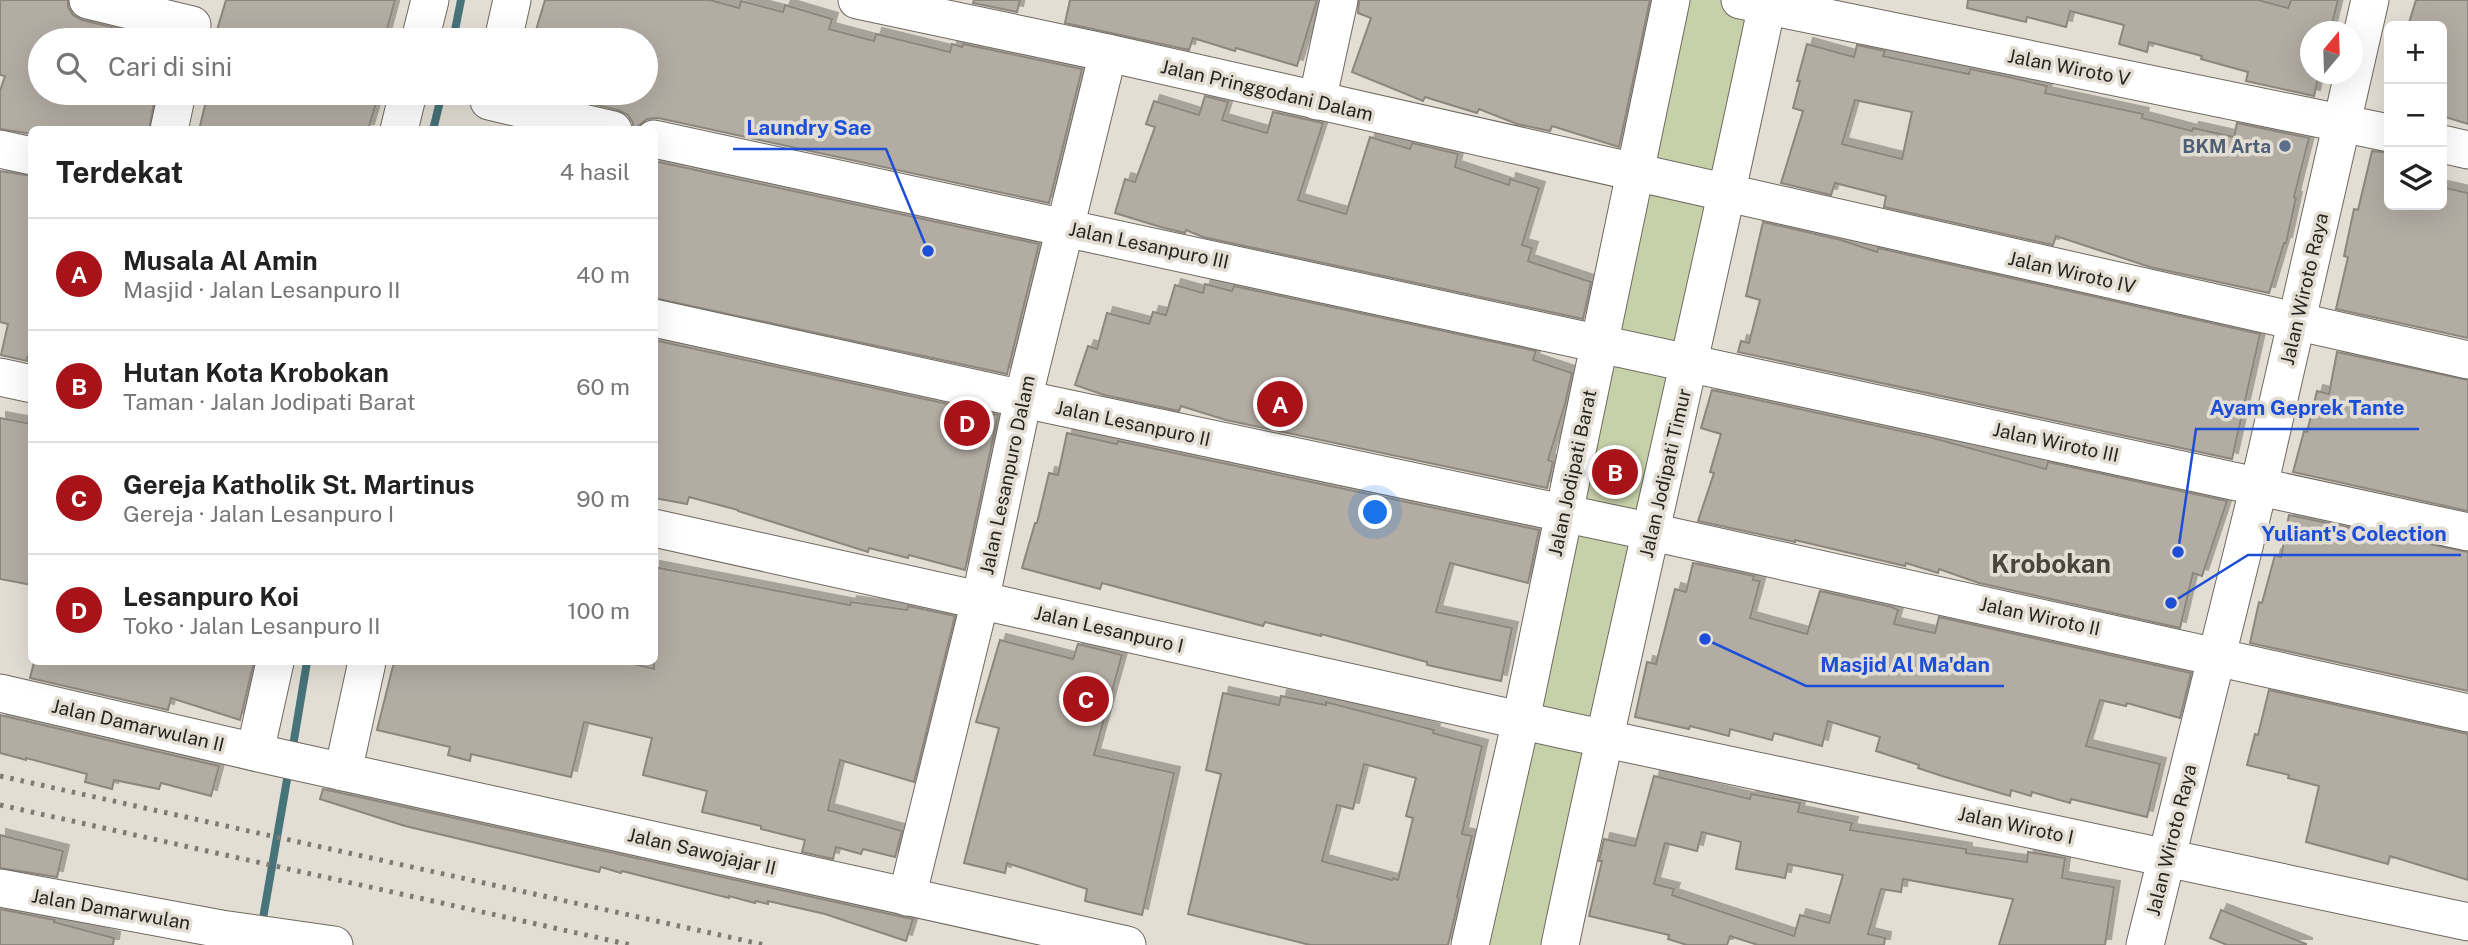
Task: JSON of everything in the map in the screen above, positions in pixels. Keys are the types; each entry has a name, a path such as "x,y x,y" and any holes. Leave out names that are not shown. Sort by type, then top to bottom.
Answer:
{"street":[{"path":"89,0 192,22"},
{"path":"423,28 430,0"},
{"path":"506,28 512,0"},
{"name":"Jalan Pringgodani Dalam","path":"858,0 1108,53 1677,182"},
{"path":"1317,101 1339,0"},
{"name":"Jalan Jodipati Barat","path":"1470,945 1521,720 1671,0"},
{"name":"Jalan Wiroto Raya","path":"2145,945 2259,486 2370,0"},
{"name":"Jalan Wiroto V","path":"1756,2 2384,132"},
{"name":"Jalan Jodipati Timur","path":"1560,945 1603,738 1728,194 1756,2"},
{"name":"Jalan Lesanpuro Dalam","path":"907,897 980,601 1023,399 1108,53"},
{"path":"170,126 174,105"},
{"path":"400,126 405,105"},
{"path":"488,108 590,126"},
{"name":"Jalan Lesanpuro III","path":"658,140 1644,353"},
{"path":"2447,145 2468,150"},
{"path":"0,149 28,155"},
{"name":"Jalan Wiroto IV","path":"1677,182 2468,360"},
{"name":"Jalan Lesanpuro II","path":"658,319 1612,524"},
{"name":"Jalan Wiroto III","path":"1644,353 2468,532"},
{"path":"0,377 28,383"},
{"name":"Jalan Wiroto II","path":"1612,524 2167,644 2215,658 2468,713"},
{"name":"Jalan Lesanpuro I","path":"658,529 1564,730"},
{"path":"275,665 279,758"},
{"path":"343,772 366,665"},
{"name":"Jalan Damarwulan II","path":"0,693 279,758"},
{"name":"Jalan Wiroto I","path":"1564,730 2468,922"},
{"name":"Jalan Sawojajar II","path":"279,758 1128,945"},
{"name":"Jalan Damarwulan","path":"0,888 221,929 334,945"}],"green space":[{"path":"1678,0 1749,0 1553,945 1481,945"}],"building":[{"path":"0,0 68,0 68,7 73,15 82,20 116,28 28,28 28,105 154,105 150,126 28,126 28,133 0,129 0,91 5,76 0,75"},
{"path":"226,0 395,0 387,28 218,28"},
{"path":"545,0 710,0 739,8 741,1 783,12 785,5 832,19 829,29 874,41 876,34 950,52 952,44 962,47 963,44 1082,69 1049,203 658,118 647,119 638,126 633,126 628,115 597,105 658,105 658,28 537,28"},
{"path":"974,0 1020,0 1017,12 973,3"},
{"path":"1070,0 1317,0 1297,66 1193,38 1189,50 1065,23"},
{"path":"1359,0 1650,0 1619,147 1552,126 1550,131 1517,124 1479,109 1477,113 1425,97 1423,101 1352,72 1371,18 1358,13"},
{"path":"1968,0 2258,0 2288,8 2291,0 2338,0 2333,21 2300,21 2300,84 2317,84 2314,96 2246,81 2248,72 2201,59 2202,56 2149,42 2147,52 2119,44 2124,25 2070,11 2066,27 2027,17 2026,22 1967,8"},
{"path":"2416,0 2468,0 2468,124 2447,118 2447,21 2410,21"},
{"path":"1807,44 1854,57 1857,45 1885,51 1883,56 1969,74 1970,69 2047,86 2045,93 2143,114 2142,118 2192,131 2193,128 2234,137 2237,123 2309,138 2286,243 2269,293 2150,267 2056,236 2053,245 1884,207 1886,196 1835,183 1831,195 1781,183 1803,111 1793,108 1800,81 1797,81","holes":["1855,100 1912,112 1902,159 1842,144"]},
{"path":"1205,96 1228,102 1222,120 1267,133 1273,112 1323,123 1298,200 1346,214 1370,137 1410,149 1412,143 1458,154 1455,167 1509,185 1510,179 1539,188 1522,245 1532,248 1528,261 1591,282 1583,319 1203,237 1186,230 1185,233 1115,213 1125,179 1135,182 1155,127 1146,124 1154,101 1199,115"},
{"path":"205,105 375,105 369,126 200,126"},
{"path":"2372,151 2384,152 2384,210 2447,210 2447,188 2468,193 2468,338 2336,309 2348,257 2344,256 2354,209 2358,210"},
{"path":"658,162 1039,244 1007,374 658,299"},
{"path":"0,171 28,175 27,361 1,355 8,324 0,322"},
{"path":"1763,222 1841,240 1877,252 1878,248 2260,334 2232,459 1738,352 1741,341 1749,343 1760,300 1746,296"},
{"path":"1205,284 1232,291 1234,286 1536,351 1533,360 1572,373 1548,460 1553,462 1547,488 1226,420 1181,406 1179,411 1104,395 1075,385 1088,346 1097,349 1107,313 1149,324 1153,312 1166,315 1175,285 1203,293"},
{"path":"658,341 998,415 965,570 909,555 908,558 869,548 868,552 689,497 687,504 658,499"},
{"path":"2337,352 2468,380 2468,511 2293,472 2317,391 2329,394"},
{"path":"1712,390 1933,438 2046,469 2048,462 2227,501 2202,576 2193,573 2180,628 1979,583 1939,569 1938,573 1906,563 1905,566 1698,521 1714,473 1710,472 1721,434 1701,428"},
{"path":"0,418 28,423 28,584 0,579"},
{"path":"1067,433 1117,444 1118,441 1539,530 1528,583 1450,563 1436,612 1512,628 1501,681 1427,665 1427,662 1321,634 1265,622 1263,626 1102,583 1100,589 1022,568 1037,523 1049,473 1058,475"},
{"path":"2289,515 2468,552 2468,691 2250,643 2259,602 2262,603 2275,555 2281,557"},
{"path":"1693,563 1754,576 1753,580 1760,581 1750,618 1807,634 1820,591 1892,607 1898,610 1894,624 1935,633 1939,617 2191,673 2180,718 2127,703 2126,706 2100,700 2086,746 2160,764 2147,817 2071,799 2070,803 2032,792 2031,796 2011,790 2010,796 1942,776 1918,768 1919,765 1876,751 1880,737 1828,721 1822,746 1774,733 1772,740 1730,729 1729,736 1635,717 1647,662 1656,664 1675,589 1686,592"},
{"path":"658,568 850,605 851,602 907,610 908,606 955,616 914,782 840,760 828,810 902,831 895,857 863,849 861,854 836,847 833,859 802,852 805,840 702,812 707,791 643,775 652,738 584,722 571,777 471,754 470,761 448,755 450,747 377,730 393,665 638,665 654,669 654,665 658,665"},
{"path":"1000,640 1073,659 1078,644 1122,655 1094,755 1174,773 1142,915 1085,901 1087,889 1007,863 1005,873 964,863 999,728 976,722"},
{"path":"33,665 253,665 240,720 171,698 168,710 30,678"},
{"path":"2269,690 2468,734 2468,880 2390,856 2388,864 2306,842 2319,786 2288,778 2289,775 2247,765 2255,734 2258,735"},
{"path":"1223,693 1279,705 1281,696 1326,705 1326,702 1434,730 1433,733 1482,746 1462,834 1472,836 1448,945 1310,945 1188,914 1221,774 1206,770","holes":["1364,764 1416,778 1406,816 1413,818 1398,880 1322,861 1337,805 1353,809"]},
{"path":"0,715 219,766 211,796 161,783 159,789 114,780 112,789 85,782 87,774 0,753"},
{"path":"1654,776 1750,799 1751,794 1800,803 1798,812 1852,823 1850,830 2027,862 2028,852 2065,858 2062,878 2114,887 2105,945 1999,945 2013,899 1903,879 1901,892 1881,889 1868,934 1885,938 1884,945 1758,945 1730,936 1727,945 1687,945 1668,939 1669,935 1589,916 1602,861 1599,861 1604,839 1635,846","holes":["1702,832 1741,842 1736,869 1785,878 1788,864 1843,875 1829,923 1800,915 1794,936 1672,895 1674,889 1654,884 1665,843 1697,851"]},
{"path":"323,789 913,919 906,941 825,914 768,901 768,904 729,898 601,867 599,872 405,826 320,799"},
{"path":"0,835 63,851 57,877 0,868"},
{"path":"0,909 55,920 54,922 114,938 113,945 0,945"},
{"path":"2221,910 2306,945 2227,945 2210,938"}],"waterway":[{"path":"455,28 461,0"},
{"path":"434,126 439,105"},
{"path":"292,752 306,665"},
{"path":"262,924 289,768"}],"railway":[{"path":"0,776 765,945"},
{"path":"0,805 631,945"}],"place":[{"name":"BKM Arta","path":"2285,146"},
{"name":"Laundry Sae","path":"928,251"},
{"name":"Musala Al Amin","path":"1280,404"},
{"name":"Lesanpuro Koi","path":"967,423"},
{"name":"Hutan Kota Krobokan","path":"1615,472"},
{"name":"Ayam Geprek Tante","path":"2178,552"},
{"name":"Yuliant's Colection","path":"2171,603"},
{"name":"Masjid Al Ma'dan","path":"1705,639"},
{"name":"Gereja Katholik St. Martinus","path":"1086,699"}],"district":[{"name":"Krobokan","path":"2051,563"}]}
